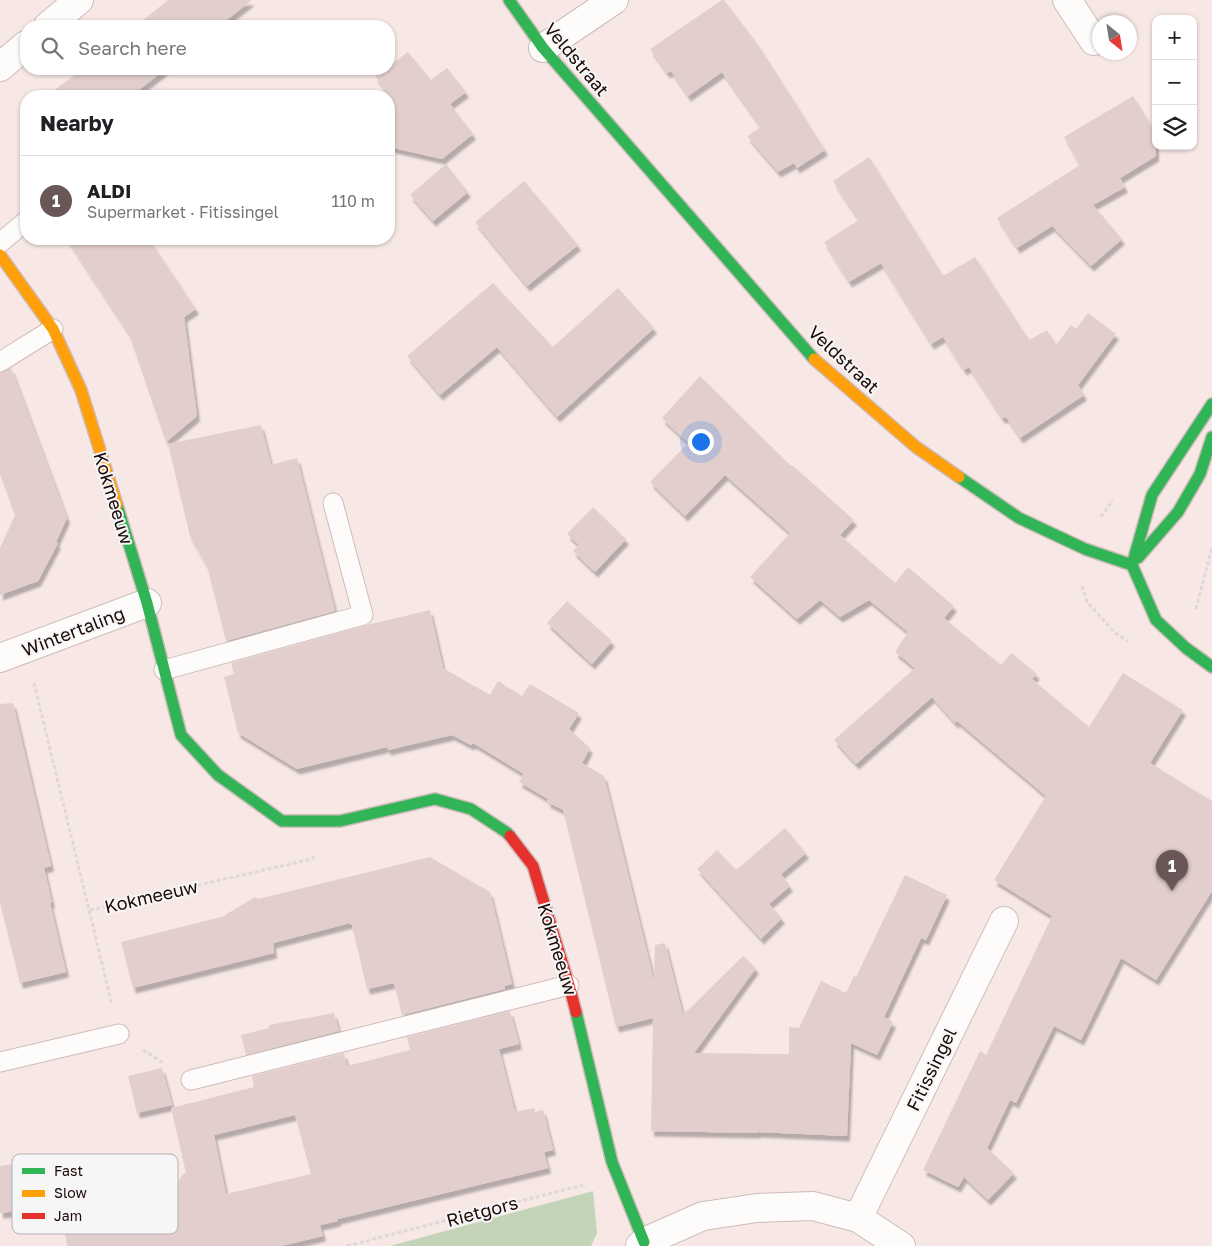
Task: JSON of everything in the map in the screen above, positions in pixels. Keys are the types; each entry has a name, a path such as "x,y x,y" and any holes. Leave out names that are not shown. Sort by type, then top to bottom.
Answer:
{"street":[{"path":"55,20 79,0"},
{"name":"Veldstraat","path":"509,0 543,48 818,363 916,447 1019,518 1085,549 1132,565"},
{"path":"543,48 614,0"},
{"path":"1067,0 1092,38"},
{"path":"0,67 20,50"},
{"name":"Kokmeeuw","path":"0,255 53,330 81,390 147,603 181,735 218,775 282,821 340,821 435,800 471,808 506,832 533,866 569,985 612,1162 642,1244"},
{"path":"1212,404 1152,495 1132,565 1156,620 1186,648 1212,668"},
{"path":"1132,565 1178,512 1200,474 1212,437"},
{"name":"Wintertaling","path":"0,658 147,603"},
{"name":"Fitissingel","path":"858,1218 1004,921"},
{"path":"642,1244 703,1216 757,1208 813,1206 858,1218 900,1246"}],"lane":[{"path":"0,243 20,226"},
{"path":"0,362 53,330"},
{"path":"164,670 363,615 333,503"},
{"path":"191,1080 569,985"},
{"path":"0,1062 119,1034"}],"path":[{"path":"1198,616 1196,608 1212,547"},
{"name":"Kokmeeuw","path":"25,649 119,1034"},
{"name":"Kokmeeuw","path":"90,910 312,859 340,821"},
{"path":"119,1034 191,1080"},
{"name":"Rietgors","path":"347,1246 618,1176"}],"green space":[{"path":"593,1191 597,1233 591,1246 390,1246"}],"building":[{"path":"168,0 252,0 227,20 143,20"},
{"path":"724,0 758,45 825,150 797,168 794,163 778,172 747,136 761,127 722,72 688,96 671,71 667,73 650,49"},
{"path":"408,52 431,80 447,68 466,92 450,104 473,134 442,159 395,148 395,90 386,90 375,76 395,75 395,62"},
{"path":"74,75 158,75 139,90 55,90"},
{"path":"1133,96 1152,127 1152,150 1156,150 1156,156 1120,178 1125,187 1093,205 1122,239 1091,266 1052,226 1017,248 997,218 1080,165 1064,137"},
{"path":"869,157 943,276 975,257 1029,340 1047,330 1056,345 1071,325 1076,329 1088,313 1116,334 1078,385 1084,395 1020,438 1006,417 1002,418 969,367 964,370 943,337 931,344 881,263 849,282 824,242 859,220 833,181"},
{"path":"446,164 468,192 433,221 410,195"},
{"path":"524,181 578,245 527,286 475,222"},
{"path":"71,245 153,245 196,309 184,317 197,416 166,442 129,334"},
{"path":"493,283 553,347 618,288 654,328 557,417 497,347 440,395 407,356"},
{"path":"11,368 67,518 56,542 58,543 38,581 0,595 0,548 15,515 0,474 0,373"},
{"path":"700,376 791,466 854,520 840,535 895,583 908,567 954,606 944,618 1001,665 1012,653 1037,674 1032,679 1089,727 1123,673 1183,710 1150,763 1212,801 1212,891 1156,980 1121,958 1081,1040 1054,1026 1016,1103 1010,1100 987,1148 1014,1173 988,1200 964,1177 958,1187 923,1170 980,1051 986,1055 1052,916 994,880 1046,796 957,721 955,723 932,697 856,764 834,740 915,668 895,652 908,632 869,600 840,617 820,600 797,619 750,577 790,533 725,475 685,516 650,482 688,443 662,418"},
{"path":"261,425 271,465 297,458 335,611 226,641 207,566 190,536 168,444"},
{"path":"593,507 626,539 595,572 573,551 579,545 567,534"},
{"path":"567,601 612,641 592,664 547,623"},
{"path":"430,610 443,668 490,695 498,681 522,696 530,684 579,713 569,729 590,748 582,763 604,776 654,981 655,945 665,943 683,1015 743,956 756,968 694,1053 789,1054 789,1027 799,1028 821,981 846,993 854,976 856,977 905,875 947,895 926,940 921,938 884,1017 893,1022 877,1055 851,1043 847,1136 758,1132 651,1131 653,1018 616,1027 563,810 547,802 548,799 519,782 524,774 473,743 471,745 452,735 388,750 387,747 297,769 238,733 224,677 234,674 231,663 367,625"},
{"path":"13,703 51,866 44,868 66,972 20,983 0,903 0,704"},
{"path":"785,828 806,853 781,874 790,886 769,904 782,918 761,939 697,869 717,850 736,870"},
{"path":"430,857 490,892 512,984 504,986 505,989 402,1015 394,983 367,989 350,923 273,943 274,953 133,988 121,942 225,916 255,897 258,899"},
{"path":"510,1011 519,1044 499,1049 515,1112 534,1108 535,1112 543,1110 553,1150 544,1152 548,1168 338,1219 338,1221 320,1225 323,1236 281,1246 67,1246 65,1234 178,1234 178,1182 183,1174 186,1173 171,1108 254,1087 252,1076 344,1053 347,1066 410,1050 407,1037","holes":["295,1115 311,1174 226,1194 214,1135"]},
{"path":"334,1013 339,1031 246,1055 241,1035 269,1028 269,1025"},
{"path":"162,1068 172,1105 137,1113 128,1076"},
{"path":"12,1164 12,1212 0,1213 0,1166"}],"traffic: fast":[{"path":"509,0 543,48 814,359"},
{"path":"1132,565 1152,495 1212,404"},
{"path":"1138,558 1178,512 1200,474 1212,437"},
{"path":"959,477 1019,518 1085,549 1132,565 1156,620 1186,648 1212,667"},
{"path":"117,505 147,603 181,735 218,775 282,821 340,821 435,799 471,809 510,836"},
{"path":"576,1012 612,1162 644,1242"}],"traffic: slow":[{"path":"0,255 53,329 81,390 117,505"},
{"path":"814,359 916,447 959,477"}],"traffic: jam":[{"path":"510,836 533,866 576,1012"}],"place":[{"name":"ALDI","path":"1172,891"}]}
